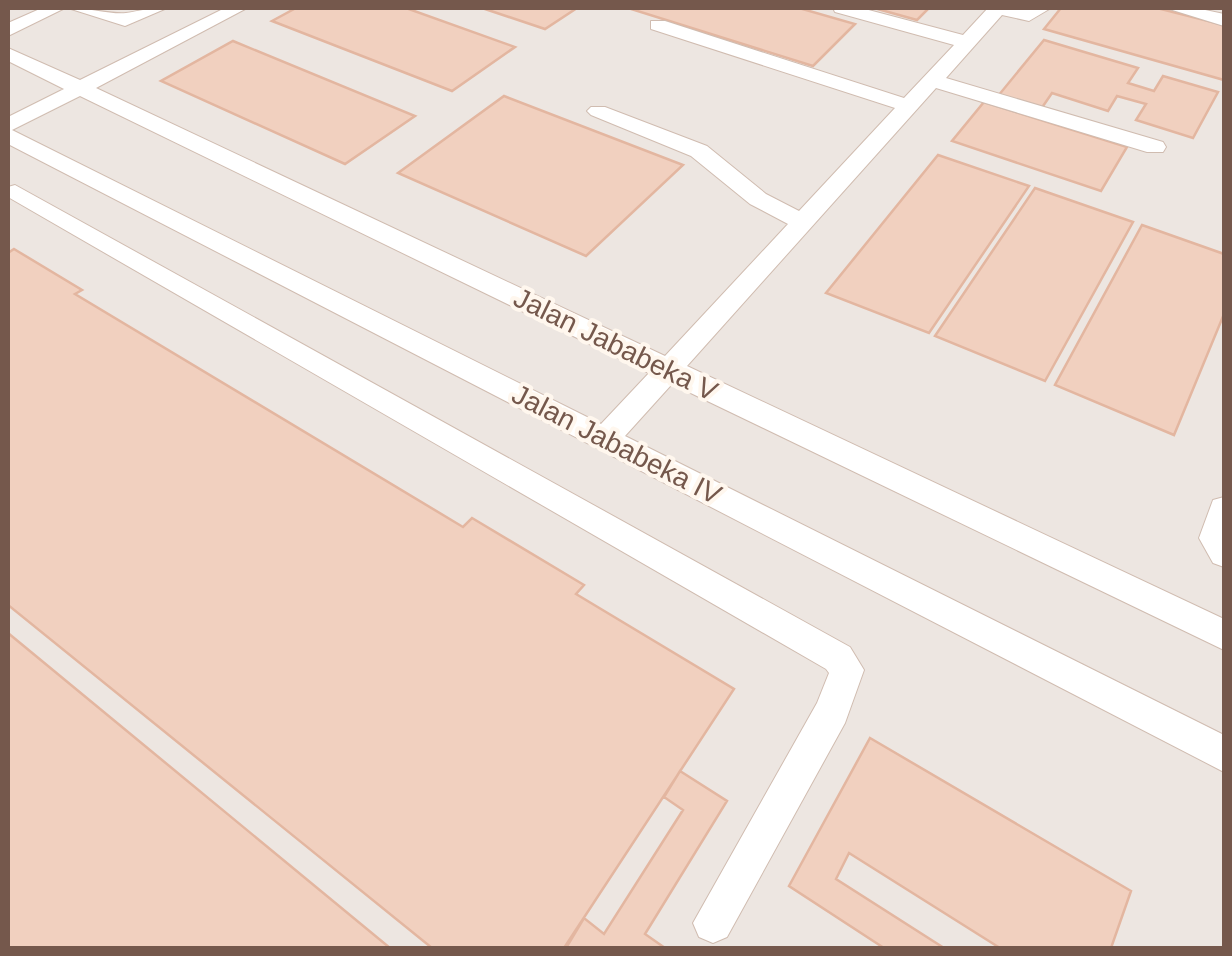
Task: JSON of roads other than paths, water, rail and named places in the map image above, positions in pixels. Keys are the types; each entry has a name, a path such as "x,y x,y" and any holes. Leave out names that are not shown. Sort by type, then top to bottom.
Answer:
{"street":[{"path":"8,30 56,8"},
{"path":"76,8 125,20 158,8"},
{"path":"8,126 238,8"},
{"path":"842,8 966,42"},
{"path":"916,28 936,8"},
{"path":"606,438 997,8 1029,15 1042,8"},
{"path":"1176,8 1224,20"},
{"path":"658,25 908,106"},
{"name":"Jalan Jababeka V","path":"8,54 1224,635"},
{"path":"931,80 1155,146"},
{"path":"598,111 699,151 758,199 802,222"},
{"name":"Jalan Jababeka IV","path":"8,136 1224,754"},
{"path":"10,192 838,658 848,670 832,711 713,923"},
{"path":"1224,509 1215,538 1224,554"}]}
